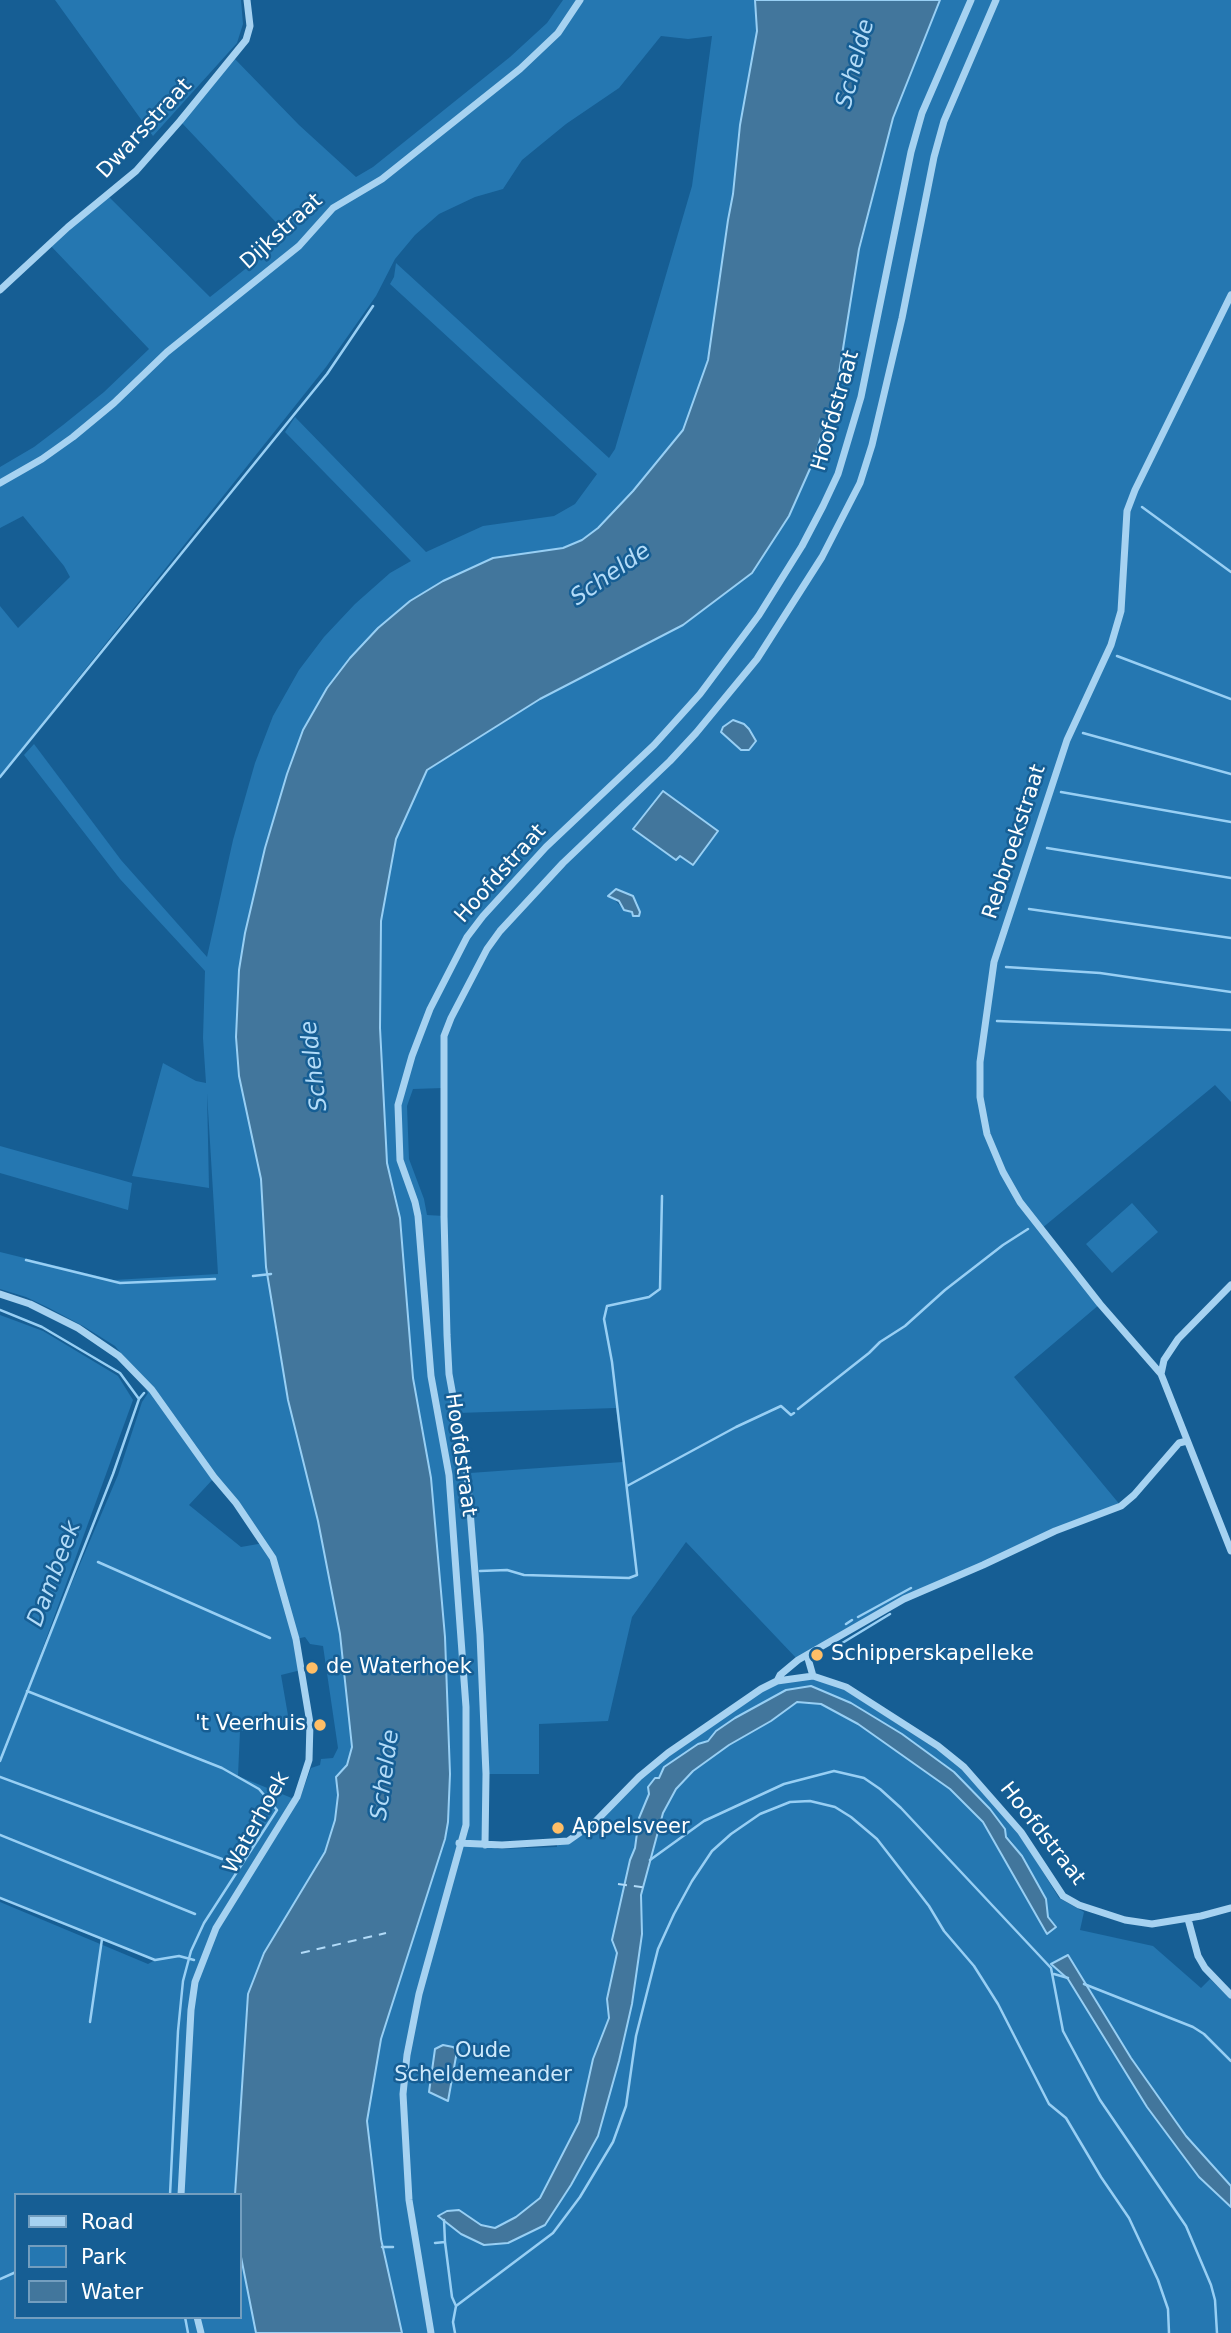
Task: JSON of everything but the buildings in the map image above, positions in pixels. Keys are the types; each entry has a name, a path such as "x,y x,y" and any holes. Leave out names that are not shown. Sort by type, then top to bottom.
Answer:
{"street":[{"name":"Dwarsstraat","path":"0,290 68,227 136,172 180,121 246,40 250,26 247,0"},
{"name":"Dijkstraat","path":"0,483 73,437 114,403 167,352 299,246 333,208 382,179 520,69 558,33 580,0"},
{"name":"Hoofdstraat","path":"971,0 922,113 911,152 858,408 838,474 824,506 759,615 700,694 654,746 546,847 467,937 429,1009 404,1082 398,1105 400,1160 418,1216 431,1376 449,1475 462,1636 467,1803 466,1825 459,1843 485,1845 568,1841 606,1812 639,1777 668,1753 761,1689 777,1681 813,1676 846,1687 938,1746 964,1767 1021,1832 1063,1896 1079,1905 1125,1920 1152,1924 1188,1919 1231,1908"},
{"name":"Hoofdstraat","path":"485,1845 486,1774 480,1634 467,1473 449,1374 447,1335 444,1036 486,949 500,930 562,863 696,733 757,659 822,557 860,483 872,445 944,121 996,0"},
{"name":"Rebbroekstraat","path":"1231,295 1135,489 1127,512 1121,611 1111,645 1067,740 994,962 980,1062 979,1097 988,1134 1003,1172 1020,1202 1100,1304 1161,1374 1231,1551"},
{"path":"1161,1374 1164,1360 1178,1339 1231,1285"},
{"name":"Waterhoek","path":"0,1294 30,1304 78,1328 119,1356 152,1390 269,1550 296,1639 310,1723 309,1760 297,1797 216,1928 195,1982 191,2010 181,2193"},
{"name":"Hoofdstraat","path":"777,1681 780,1675 807,1655 904,1600 1055,1531 1121,1506 1179,1443 1187,1441"},
{"path":"807,1655 813,1676"},
{"path":"431,2333 409,2200 404,2085 419,1994 459,1843"},
{"path":"1188,1919 1198,1956 1205,1968 1231,1996"}],"green space":[{"path":"55,0 241,0 243,24 237,43 153,136"},
{"path":"563,0 755,0 757,31 708,360 683,430 633,491 598,528 582,540 563,548 493,558 443,581 410,601 378,628 327,688 303,730 287,774 265,848 245,933 254,1138 261,1179 266,1267 275,1326 288,1400 318,1521 340,1634 352,1747 347,1765 336,1777 338,1795 335,1820 325,1852 248,1994 235,2193 14,2193 14,2319 242,2319 242,2262 256,2333 0,2333 0,1902 148,1964 155,1960 0,1898 0,1315 43,1331 118,1376 133,1400 34,1672 118,1475 142,1402 148,1393 138,1374 115,1346 49,1308 0,1289 0,1252 114,1280 218,1274 207,1093 209,1188 132,1176 163,1063 196,1081 206,1083 203,1038 205,971 120,879 24,755 34,744 121,860 207,957 233,840 255,763 273,716 299,670 324,637 355,604 390,573 411,561 285,432 295,417 426,552 483,526 554,516 575,504 597,474 390,284 396,263 609,458 615,449 692,186 712,36 688,39 661,36 619,88 566,124 522,160 503,189 475,197 439,214 415,235 395,259 376,296 326,367 0,776 0,606 18,628 70,577 23,516 0,528 0,467 34,447 63,425 104,392 149,349 49,244 108,196 210,297 288,235 180,121 233,57 299,125 356,177 373,167 510,57 547,23","holes":["214,1478 264,1543 241,1547 189,1505","305,1637 310,1644 323,1646 338,1748 333,1758 321,1759 320,1765 311,1768 299,1801 238,1776 240,1731 290,1727 281,1675 301,1670 296,1639"]},
{"name":"Oude Scheldemeander","path":"940,0 1231,0 1231,1102 1215,1085 1041,1229 1100,1304 1014,1377 1121,1506 904,1599 798,1660 686,1542 632,1617 608,1721 539,1724 539,1774 486,1774 485,1845 498,1849 557,1847 557,1842 584,1831 639,1777 777,1681 813,1676 831,1681 964,1767 1019,1833 1059,1898 1084,1912 1080,1930 1153,1946 1201,1988 1210,1979 1231,1999 1231,2186 1186,2136 1131,2058 1069,1956 1052,1964 1068,1979 1147,2107 1199,2177 1231,2207 1231,2333 402,2333 381,2239 367,2121 381,2039 445,1839 450,1774 445,1637 431,1478 413,1378 397,1200 387,1163 380,1028 381,921 396,839 427,770 540,699 684,625 752,573 789,516 813,462 860,249 893,118","holes":["718,831 693,865 679,855","616,889 621,890 637,902 639,916 624,910 613,898","443,1088 444,1216 427,1215 409,1159 407,1106 413,1089","616,1408 623,1462 470,1473 457,1413","811,1686 851,1703 943,1763 1013,1843 1046,1899 1047,1934 983,1822 951,1789 858,1724 820,1704 797,1702 771,1721 729,1745 693,1771 676,1789 663,1814 641,1895 642,1934 598,2136 545,2224 508,2243 484,2245 466,2214 481,2225 496,2228 516,2217 540,2198 579,2122 593,2059 609,2018 607,1999 617,1953 625,1884 635,1848 639,1818 649,1794 664,1767 698,1744 708,1741 716,1731 786,1690"]},
{"path":"0,1146 132,1183 128,1210 0,1173"},
{"path":"1132,1203 1158,1232 1112,1273 1086,1244"}],"water":[{"name":"Schelde","path":"755,0 940,0 893,118 859,249 837,386 813,462 789,516 752,573 683,625 540,699 427,770 396,839 381,921 380,1028 387,1163 400,1218 413,1378 431,1478 445,1637 450,1774 445,1839 381,2039 367,2121 381,2239 402,2333 256,2333 242,2262 242,2193 235,2193 248,1994 264,1953 325,1852 335,1820 338,1795 336,1777 347,1765 352,1747 340,1634 318,1521 288,1400 266,1267 261,1179 239,1076 236,1037 239,970 245,933 265,848 303,730 327,688 350,658 378,628 410,601 443,581 493,558 563,548 582,540 598,528 633,491 683,430 708,360 733,194 740,125 757,31"},
{"path":"733,720 744,724 756,741 749,750 741,750 721,732 723,727"},
{"path":"663,791 718,831 693,865 680,856 676,860 633,829"},
{"path":"616,889 633,896 640,912 639,916 633,916 632,912 624,910 619,901 608,896"},
{"path":"811,1686 851,1703 902,1734 954,1772 990,1809 1005,1829 1006,1837 1022,1856 1046,1899 1048,1917 1056,1927 1047,1934 983,1822 950,1789 858,1724 821,1704 797,1702 693,1771 676,1789 663,1813 641,1895 642,1934 632,2004 619,2061 598,2136 571,2185 545,2225 508,2243 484,2245 461,2234 438,2216 447,2211 459,2210 481,2225 495,2228 516,2217 540,2198 579,2122 593,2059 609,2018 607,1999 617,1953 612,1940 635,1848 639,1818 649,1794 648,1787 655,1778 659,1778 664,1767 698,1744 708,1741 716,1731 735,1718 786,1690"},
{"path":"1068,1955 1131,2058 1186,2136 1231,2186 1231,2207 1199,2177 1147,2107 1068,1979 1051,1964"},
{"path":"443,2045 453,2047 457,2051 448,2101 429,2092 435,2049"}],"waterway":[{"path":"0,777 327,374 373,306"},
{"path":"1142,507 1231,572"},
{"path":"1117,656 1231,699"},
{"path":"1083,733 1231,774"},
{"path":"1061,792 1231,822"},
{"path":"1047,848 1231,878"},
{"path":"1029,909 1231,938"},
{"path":"1006,967 1100,973 1231,992"},
{"path":"997,1021 1231,1030"},
{"path":"480,1571 507,1570 524,1575 629,1578 637,1575 612,1362 604,1319 607,1306 649,1297 660,1289 662,1196"},
{"path":"798,1409 880,1342 905,1326 945,1290 1028,1229"},
{"path":"26,1260 120,1283 215,1279"},
{"path":"253,1276 271,1274"},
{"path":"0,1310 42,1327 120,1373 139,1399"},
{"name":"Dambeek","path":"0,1761 113,1474 139,1399 144,1393"},
{"path":"627,1486 736,1427 781,1406 791,1415 794,1413"},
{"path":"98,1562 270,1638"},
{"path":"858,1617 911,1588"},
{"path":"834,1648 890,1614"},
{"path":"846,1624 852,1620"},
{"path":"27,1691 222,1768 259,1789 277,1810 204,1923 191,1951 183,1981 178,2031 170,2193"},
{"path":"650,1860 704,1821 784,1784 834,1771 864,1778 880,1789 1051,1968 1063,2031 1100,2100 1186,2226 1211,2285 1215,2300 1217,2333"},
{"path":"0,1777 222,1859"},
{"path":"445,2242 452,2297 456,2306 553,2233 580,2197 613,2142 626,2106 636,2036 658,1949 692,1881 712,1851 760,1814 790,1802 810,1801 835,1807 877,1839 929,1906 944,1931 974,1966 998,2004 1049,2104 1066,2118 1129,2218 1158,2280 1168,2309 1169,2333"},
{"path":"0,1835 195,1914"},
{"path":"0,1898 155,1960 179,1956 194,1960"},
{"path":"90,2022 102,1939"},
{"path":"1054,1974 1068,1978"},
{"path":"1084,1984 1193,2027 1204,2034 1231,2061"},
{"path":"435,2243 445,2242 444,2220"},
{"path":"382,2247 393,2247"},
{"path":"0,2279 14,2273"},
{"path":"455,2333 453,2322 456,2306"},
{"path":"185,2319 188,2333"}],"ferry route":[{"path":"618,1884 649,1888"},
{"path":"301,1953 386,1933"}],"place":[{"name":"Schipperskapelleke","path":"817,1655"},
{"name":"de Waterhoek","path":"312,1668"},
{"name":"'t Veerhuis","path":"320,1725"},
{"name":"Appelsveer","path":"558,1828"}]}
